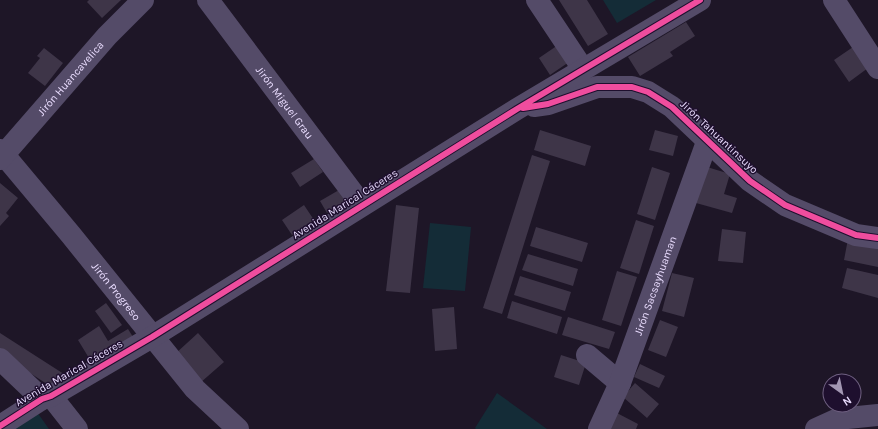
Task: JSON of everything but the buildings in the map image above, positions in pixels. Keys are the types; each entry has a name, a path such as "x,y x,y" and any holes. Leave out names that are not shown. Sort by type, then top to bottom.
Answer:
{"street":[{"name":"Jirón Huancavelica","path":"1,154 107,36 143,0"},
{"name":"Jirón Miguel Grau","path":"208,0 362,205"},
{"path":"537,0 583,69"},
{"name":"Avenida Marical Cáceres","path":"0,426 47,397 152,337 517,109 700,0"},
{"path":"834,0 878,68"},
{"name":"Jirón Tahuantinsuyo","path":"517,109 548,104 597,88 632,87 648,92 672,107 707,142 750,181 785,205 856,235 878,238"},
{"name":"Jirón Sacsayhuaman","path":"599,429 620,383 707,142"},
{"name":"Jirón Progreso","path":"1,154 71,235 195,389 238,429"},
{"path":"587,355 620,383"},
{"path":"0,359 47,397 77,429"},
{"path":"816,429 838,419 878,415"}],"shaded area":[{"path":"603,0 656,0 617,23"},
{"path":"430,223 471,227 465,291 423,288"},
{"path":"497,393 547,429 476,429 475,428"},
{"path":"37,412 49,429 9,429"}],"cycle path":[{"path":"0,426 42,399 51,396 152,337 517,109 700,0"},
{"path":"523,108 548,104 597,87 632,87 648,92 672,107 750,181 785,205 856,235 878,238"}]}
